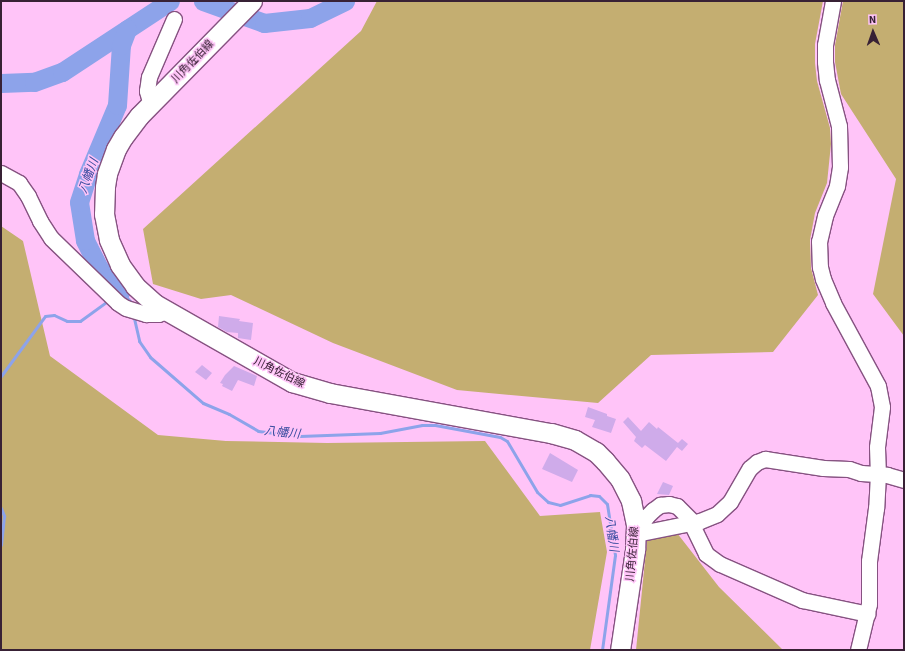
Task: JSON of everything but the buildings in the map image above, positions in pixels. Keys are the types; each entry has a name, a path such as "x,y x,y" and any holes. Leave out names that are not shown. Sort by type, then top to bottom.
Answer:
{"main road":[{"name":"川角佐伯線","path":"252,2 130,126 116,149 109,168 105,187 104,214 109,240 124,270 145,296 166,311 275,373 311,389 551,433 574,440 586,446 605,460 620,479 631,501 636,534 620,650"}],"street":[{"path":"833,1 825,45 825,62 827,80 840,126 840,166 837,186 824,216 820,241 820,260 827,291 873,377 881,396 882,417 877,455 883,475 869,561 868,614 858,650"},
{"path":"151,105 147,91 148,77 174,19"},
{"path":"1,173 13,178 24,189 40,221 51,238 122,306 152,315 166,311"},
{"path":"636,534 709,518 730,502 750,468 757,462 765,459 823,468 849,469 860,473 883,475 904,480"},
{"path":"636,534 647,516 660,505 669,504 677,506 692,522 706,554 720,564 802,600 868,614"}],"shaded area":[{"path":"377,1 823,1 815,44 815,63 817,81 830,128 831,144 827,183 815,213 810,240 811,268 818,295 773,352 651,355 598,403 457,390 333,343 231,295 201,299 153,284 143,229 361,31"},
{"path":"843,1 904,1 904,336 873,294 896,179 841,94 835,62 835,45"},
{"path":"1,226 23,241 50,356 158,435 226,441 327,443 485,441 540,516 600,512 607,552 590,650 1,650"},
{"path":"677,533 719,587 783,650 636,650 647,541"}],"waterway":[{"name":"八幡川","path":"1,83 34,82 62,72 170,1"},
{"name":"八幡川","path":"203,1 264,23 310,18 345,1"},
{"name":"八幡川","path":"121,291 99,268 85,240 79,202 88,174 117,105 121,45 127,29"},
{"name":"八幡川","path":"115,295 121,291 130,301 131,305"},
{"path":"1,376 45,316 54,315 67,321 80,321 109,300"},
{"name":"八幡川","path":"133,314 139,341 150,357 203,403 229,414 258,431 300,436 380,433 422,425 435,425 500,437 507,441 537,492 548,502 560,505 590,495 599,496 607,504 615,555 602,650"},
{"path":"1,508 4,516 1,545"}]}
